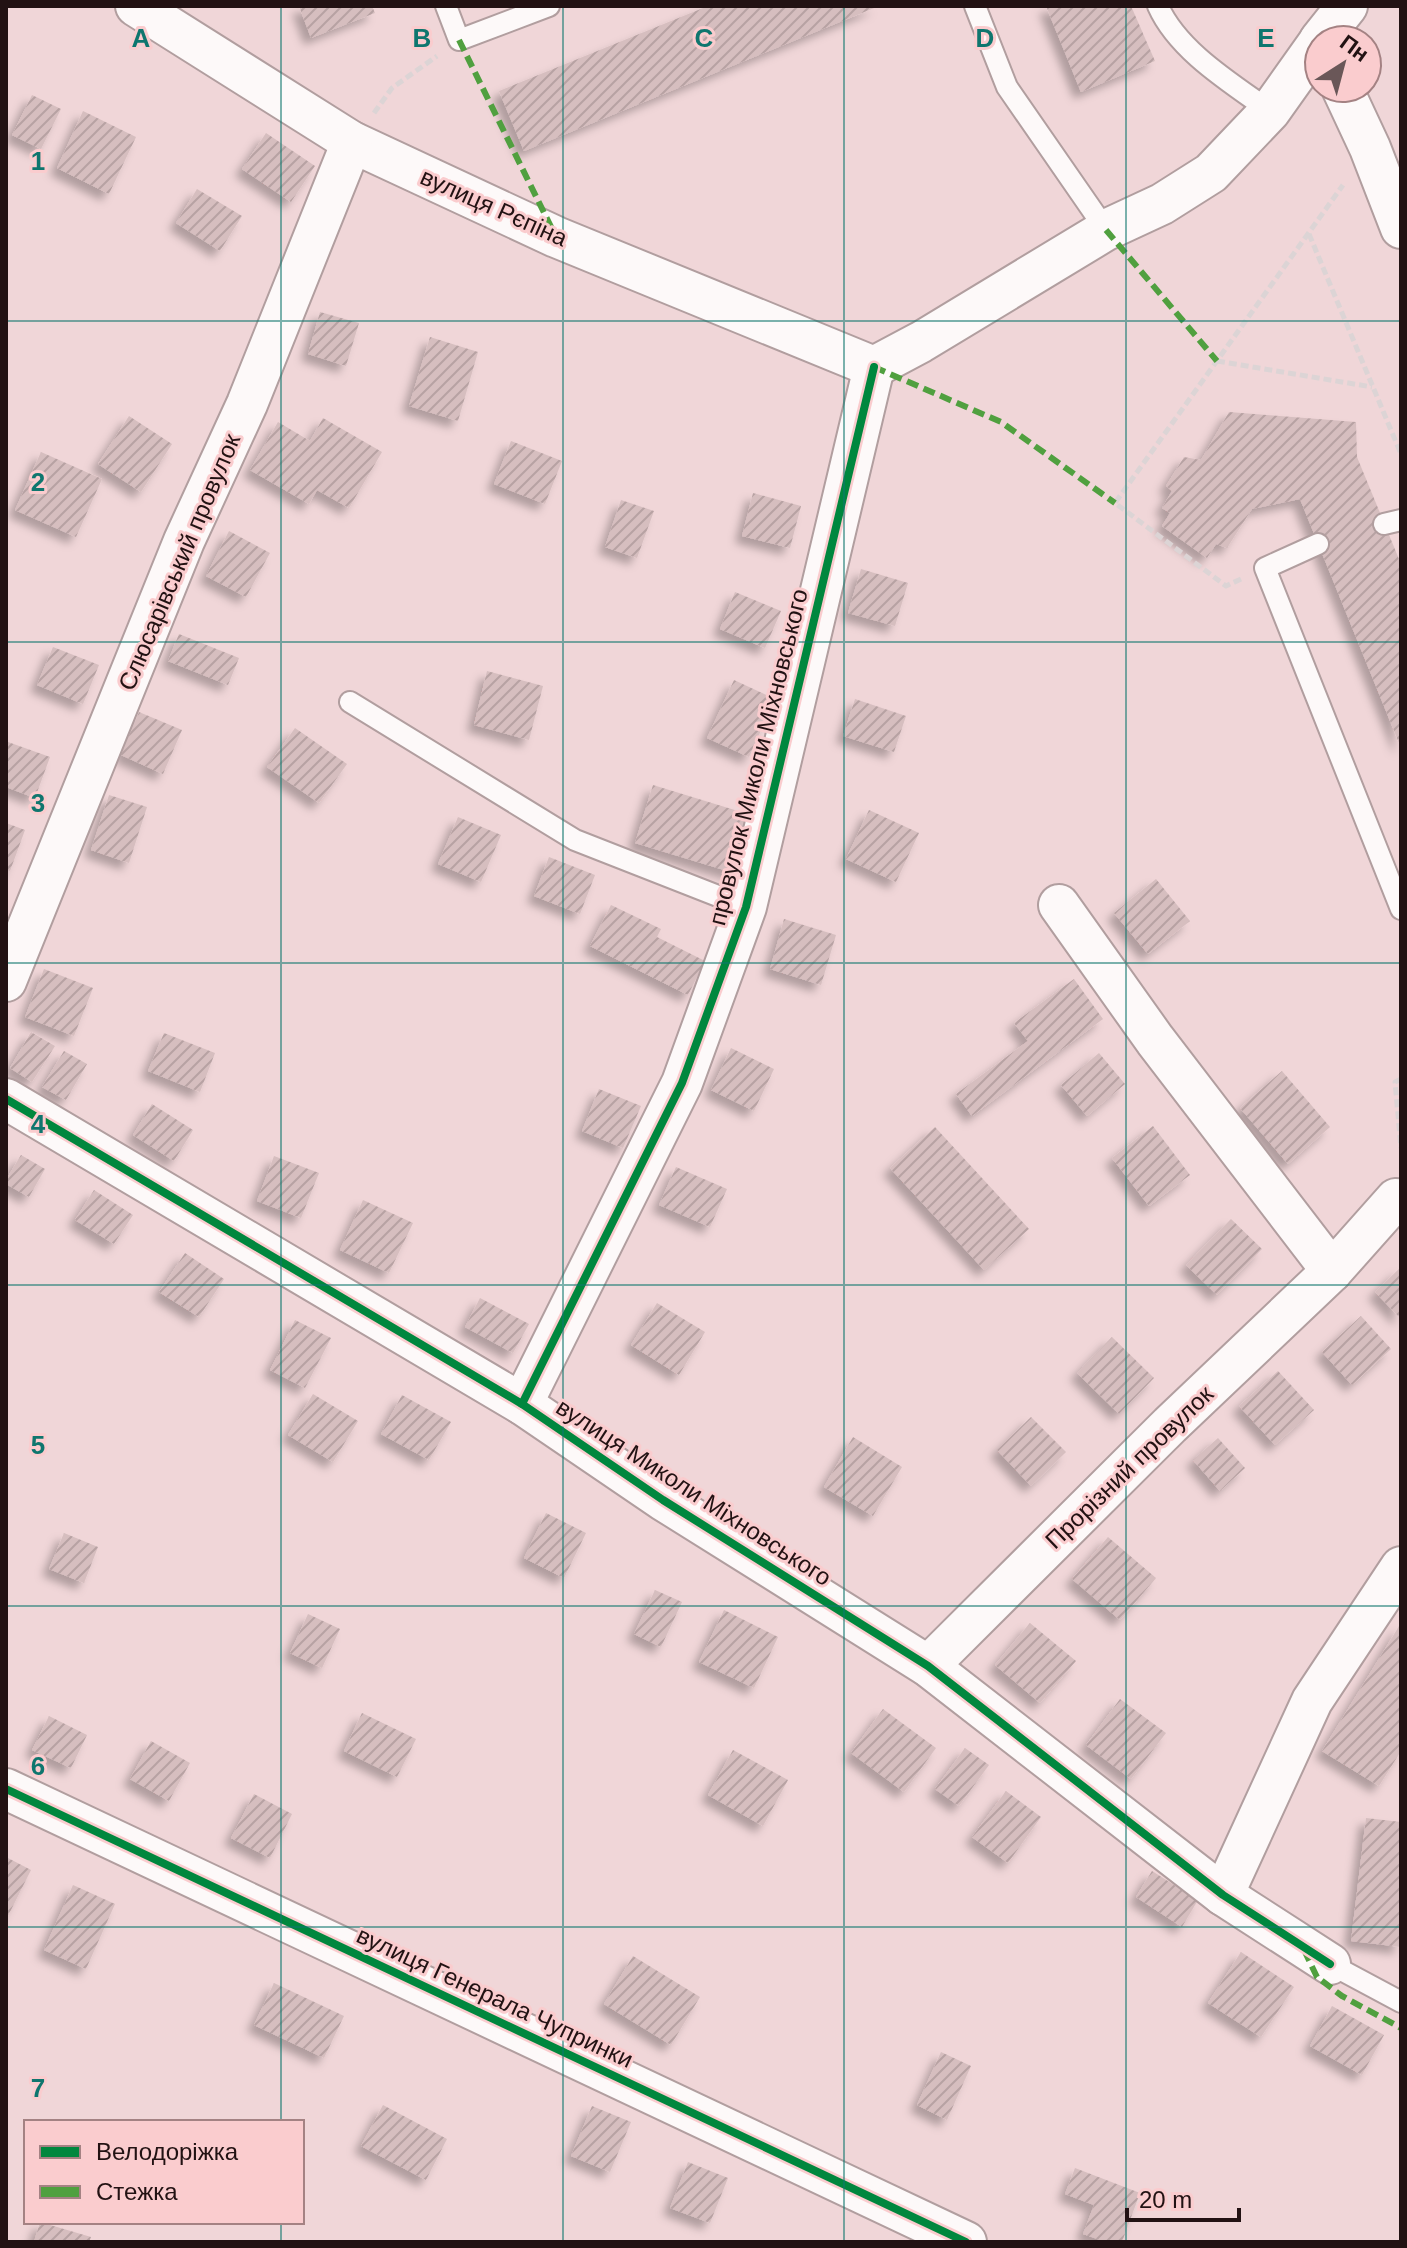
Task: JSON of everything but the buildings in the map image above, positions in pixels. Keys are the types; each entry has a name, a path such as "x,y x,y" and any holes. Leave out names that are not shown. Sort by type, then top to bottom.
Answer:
{"street":[{"name":"вулиця Рєпіна","path":"136,6 352,142 556,237 874,367"},
{"path":"1333,24 1347,6"},
{"path":"874,367 1106,230 1162,204 1211,173 1270,111 1303,65"},
{"path":"1349,104 1401,228"},
{"name":"Слюсарівський провулок","path":"6,981 184,541 247,404 352,142"},
{"name":"провулок Миколи Міхновського","path":"522,1404 682,1083 746,907 874,367"},
{"path":"1059,905 1155,1040 1332,1271"},
{"name":"вулиця Миколи Міхновського","path":"6,1099 522,1404 663,1500 928,1666 1223,1895 1330,1964"},
{"name":"Прорізний провулок","path":"928,1666 1170,1425 1332,1271 1396,1199"},
{"path":"1223,1895 1312,1701 1401,1567"},
{"name":"вулиця Генерала Чупринки","path":"6,1789 966,2242"}],"lane":[{"path":"446,6 459,40 549,6"},
{"path":"975,6 1007,87 1106,230"},
{"path":"1158,6 1164,19 1205,64 1270,111"},
{"path":"1318,544 1265,568 1401,909"},
{"path":"350,702 575,840 746,907"},
{"name":"вулиця Миколи Міхновського","path":"1330,1964 1401,2002"}],"path":[{"path":"352,142 392,88 459,40"},
{"path":"1265,568 1226,586 1115,503 1370,148"},
{"path":"1309,233 1401,454"},
{"path":"1217,361 1373,387"},
{"path":"1401,1079 1395,1082 1401,1148"}],"marked path":[{"path":"459,40 556,237"},
{"path":"1106,230 1217,361"},
{"path":"874,367 1001,422 1115,503"},
{"path":"1304,1950 1317,1977 1342,1996 1401,2028"}],"cycle path":[{"path":"522,1404 682,1083 746,907 874,367"},
{"path":"6,1099 522,1404 663,1500 928,1666 1223,1895 1330,1964"},
{"path":"6,1789 966,2242"}]}
